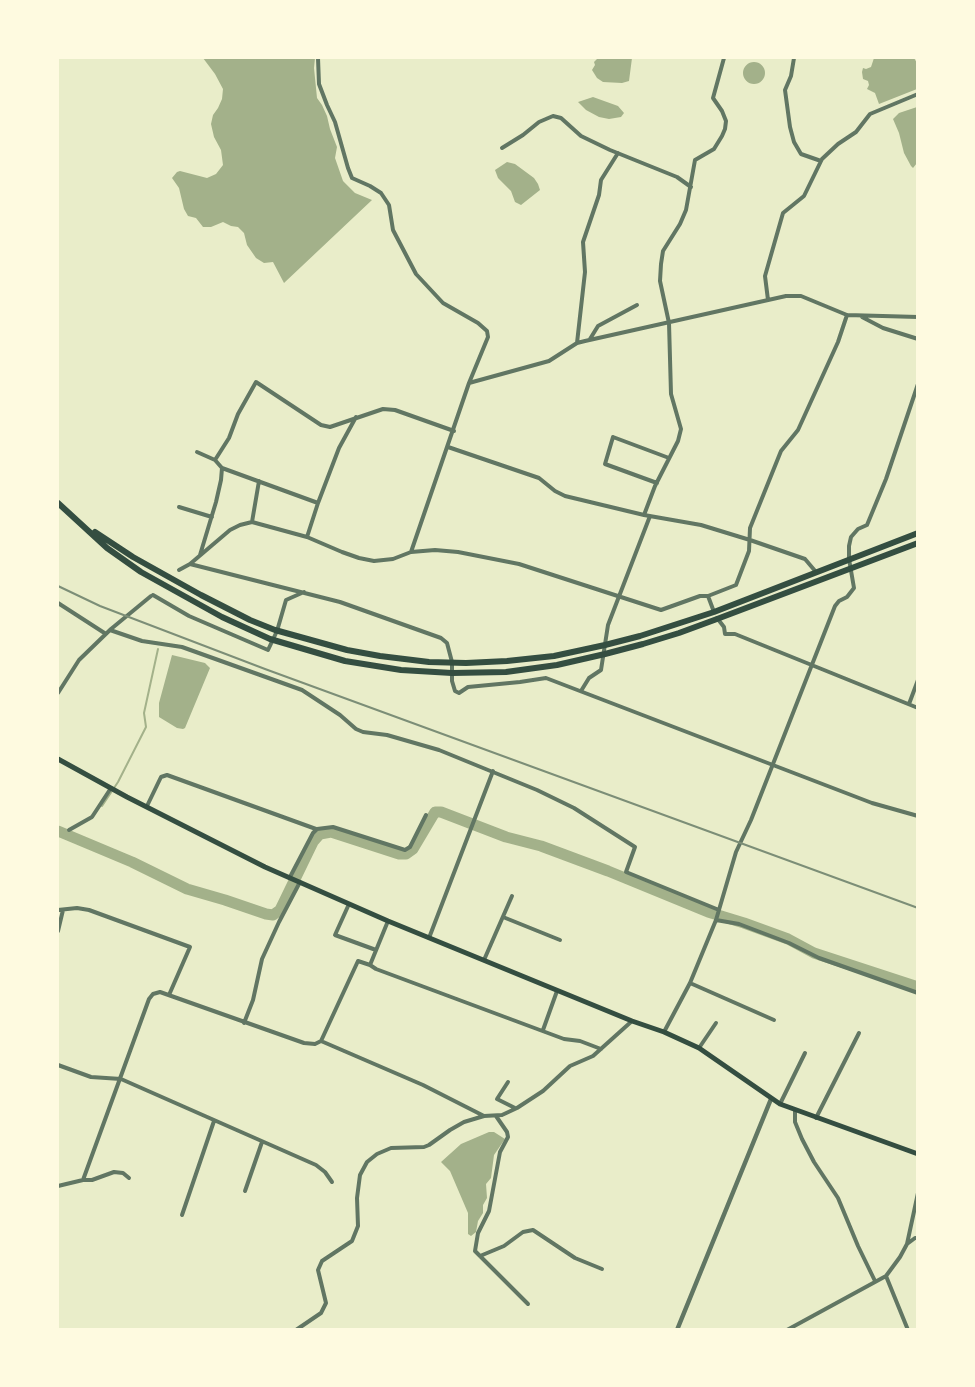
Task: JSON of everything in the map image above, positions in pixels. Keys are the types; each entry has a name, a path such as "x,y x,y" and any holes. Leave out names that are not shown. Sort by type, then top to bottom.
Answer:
{"highway":[{"path":"58,503 107,548 141,572 222,617 273,640 345,661 401,670 452,673 506,672 557,665 605,654 717,620 918,543"},
{"path":"77,521 133,557 201,595 250,620 277,631 347,650 380,656 452,662 507,661 536,658 605,645 640,636 714,612 918,533"}],"main road":[{"path":"58,759 265,867 388,921 557,991 664,1032 698,1048 770,1099 780,1104 918,1154"}],"street":[{"path":"318,58 319,84 335,122 352,178 381,193 389,205 393,230 416,274 443,303 478,323 488,331 488,337 469,383 411,552"},
{"path":"644,515 656,483 678,441 681,429 671,394 669,323 660,281 663,251 680,224 686,210 695,160 714,149 725,129 726,121 714,98 724,58"},
{"path":"794,58 791,76 785,90 794,142 801,154 821,161"},
{"path":"768,300 765,276 783,213 804,196 821,161 838,144 856,132 870,114 918,94"},
{"path":"502,148 524,135 539,122 553,116 561,118 581,136 618,154 677,177 691,187"},
{"path":"577,343 585,272 583,242 599,194 601,180 618,154"},
{"path":"469,383 549,361 577,343 590,339 786,296 801,296 847,315 918,317"},
{"path":"590,339 598,326 636,305"},
{"path":"179,570 190,564 230,530 252,522 307,537 342,552 374,561 393,559 411,552 435,550 486,556 519,564 661,610 700,596 708,596 736,585 749,551 750,528 781,451 798,430 838,342 847,315"},
{"path":"860,315 883,328 918,339"},
{"path":"215,460 229,438 238,414 256,382 321,425 330,427 383,409 395,410 454,431"},
{"path":"664,1032 690,983 716,920 736,852 751,820 835,606 839,601 847,598 854,588 850,569 849,546 852,537 858,529 867,525 886,479 918,384"},
{"path":"307,537 339,448 356,417"},
{"path":"656,483 604,464 613,437 669,458"},
{"path":"448,447 539,478 555,491 565,496 644,515 701,525 750,540 805,560 816,572"},
{"path":"197,452 215,460 222,468 318,503"},
{"path":"200,555 216,502 222,468"},
{"path":"252,522 259,481"},
{"path":"180,507 212,517"},
{"path":"581,691 589,678 601,670 608,625 650,516"},
{"path":"190,564 357,607 441,638 447,643 452,662 453,688 459,692 468,687 546,678 872,803 918,816"},
{"path":"58,693 79,660 110,630 152,596 188,616 268,650 277,631 286,600 304,592"},
{"path":"708,596 717,620 724,627 724,634 734,634 918,708"},
{"path":"58,603 106,634"},
{"path":"110,630 142,641 182,647 302,690 363,732 387,735 439,750 537,790 574,808 635,847 626,872 719,910"},
{"path":"909,704 918,680"},
{"path":"429,938 493,771"},
{"path":"147,806 161,777 167,775 316,830 333,827 406,850 410,847 426,815"},
{"path":"69,830 92,817 111,788"},
{"path":"290,877 316,830"},
{"path":"244,1023 253,1000 262,959 300,882"},
{"path":"484,960 512,896"},
{"path":"349,904 335,935 376,950"},
{"path":"58,910 77,908 89,910 190,947 169,995"},
{"path":"58,931 63,910"},
{"path":"503,917 560,940"},
{"path":"716,920 738,924 789,943 819,958 918,993"},
{"path":"370,965 388,921"},
{"path":"83,1180 149,999 153,994 160,992 244,1023 304,1043 315,1044 321,1041 358,961 564,1039 580,1041 601,1049"},
{"path":"690,983 774,1020"},
{"path":"543,1030 557,991"},
{"path":"296,1330 321,1313 326,1302 318,1270 322,1261 352,1241 358,1226 357,1198 360,1175 367,1162 377,1154 391,1148 429,1145 464,1122 484,1116 502,1115 531,1100 570,1066 593,1056 632,1021"},
{"path":"698,1048 716,1023"},
{"path":"816,1118 859,1033"},
{"path":"321,1041 423,1085 484,1116"},
{"path":"780,1104 805,1053"},
{"path":"58,1065 92,1077 121,1080 316,1165 325,1172 332,1182"},
{"path":"508,1082 497,1099 515,1108"},
{"path":"677,1330 770,1099"},
{"path":"795,1110 795,1122 802,1140 838,1198 875,1281"},
{"path":"496,1116 507,1132 508,1137 500,1152 489,1210 478,1233 475,1251 528,1304"},
{"path":"182,1215 214,1121"},
{"path":"245,1191 262,1142"},
{"path":"58,1186 83,1180 92,1180 114,1172 123,1173 129,1178"},
{"path":"787,1330 886,1276 900,1258 906,1244 918,1193"},
{"path":"480,1256 504,1246 524,1232 533,1230 575,1258 602,1269"},
{"path":"906,1244 918,1238"},
{"path":"886,1276 908,1330"}],"shaded area":[{"path":"203,58 315,58 317,98 327,116 337,147 335,158 343,181 355,193 372,200 284,283 273,262 264,263 256,258 247,245 244,233 238,227 223,222 211,227 203,227 196,218 188,216 184,209 179,188 172,178 180,171 207,178 216,174 223,165 221,150 214,137 211,124 213,115 222,99 223,89"},
{"path":"598,58 632,58 629,81 622,83 603,82 597,78 592,70 595,65 594,62"},
{"path":"874,58 914,58 917,63 917,89 879,104 875,93 867,89 868,81 863,79 862,72 863,68 871,67"},
{"path":"754,62 762,65 765,73 762,81 754,84 746,81 743,73 746,65"},
{"path":"593,97 618,106 624,113 621,117 609,119 599,117 586,110 578,102"},
{"path":"917,107 917,163 913,168 904,153 893,119 899,113"},
{"path":"507,162 515,164 534,178 540,190 521,205 515,202 511,191 498,178 495,170"},
{"path":"172,655 205,663 210,668 183,729 177,728 159,717 159,703"},
{"path":"489,1132 494,1132 505,1139 494,1155 491,1178 486,1184 487,1198 483,1205 483,1213 478,1221 476,1232 471,1236 468,1234 468,1213 450,1171 441,1162 461,1144"}],"waterway":[{"path":"102,806 118,782 146,727 144,713 158,649"},
{"path":"58,831 132,862 187,889 273,915 280,910 313,842 320,834 331,832 399,854 406,854 413,849 435,812 441,812 506,837 541,846 708,912 788,939 814,953 918,987"}],"railway":[{"path":"58,586 100,606 265,669 918,908"}]}
